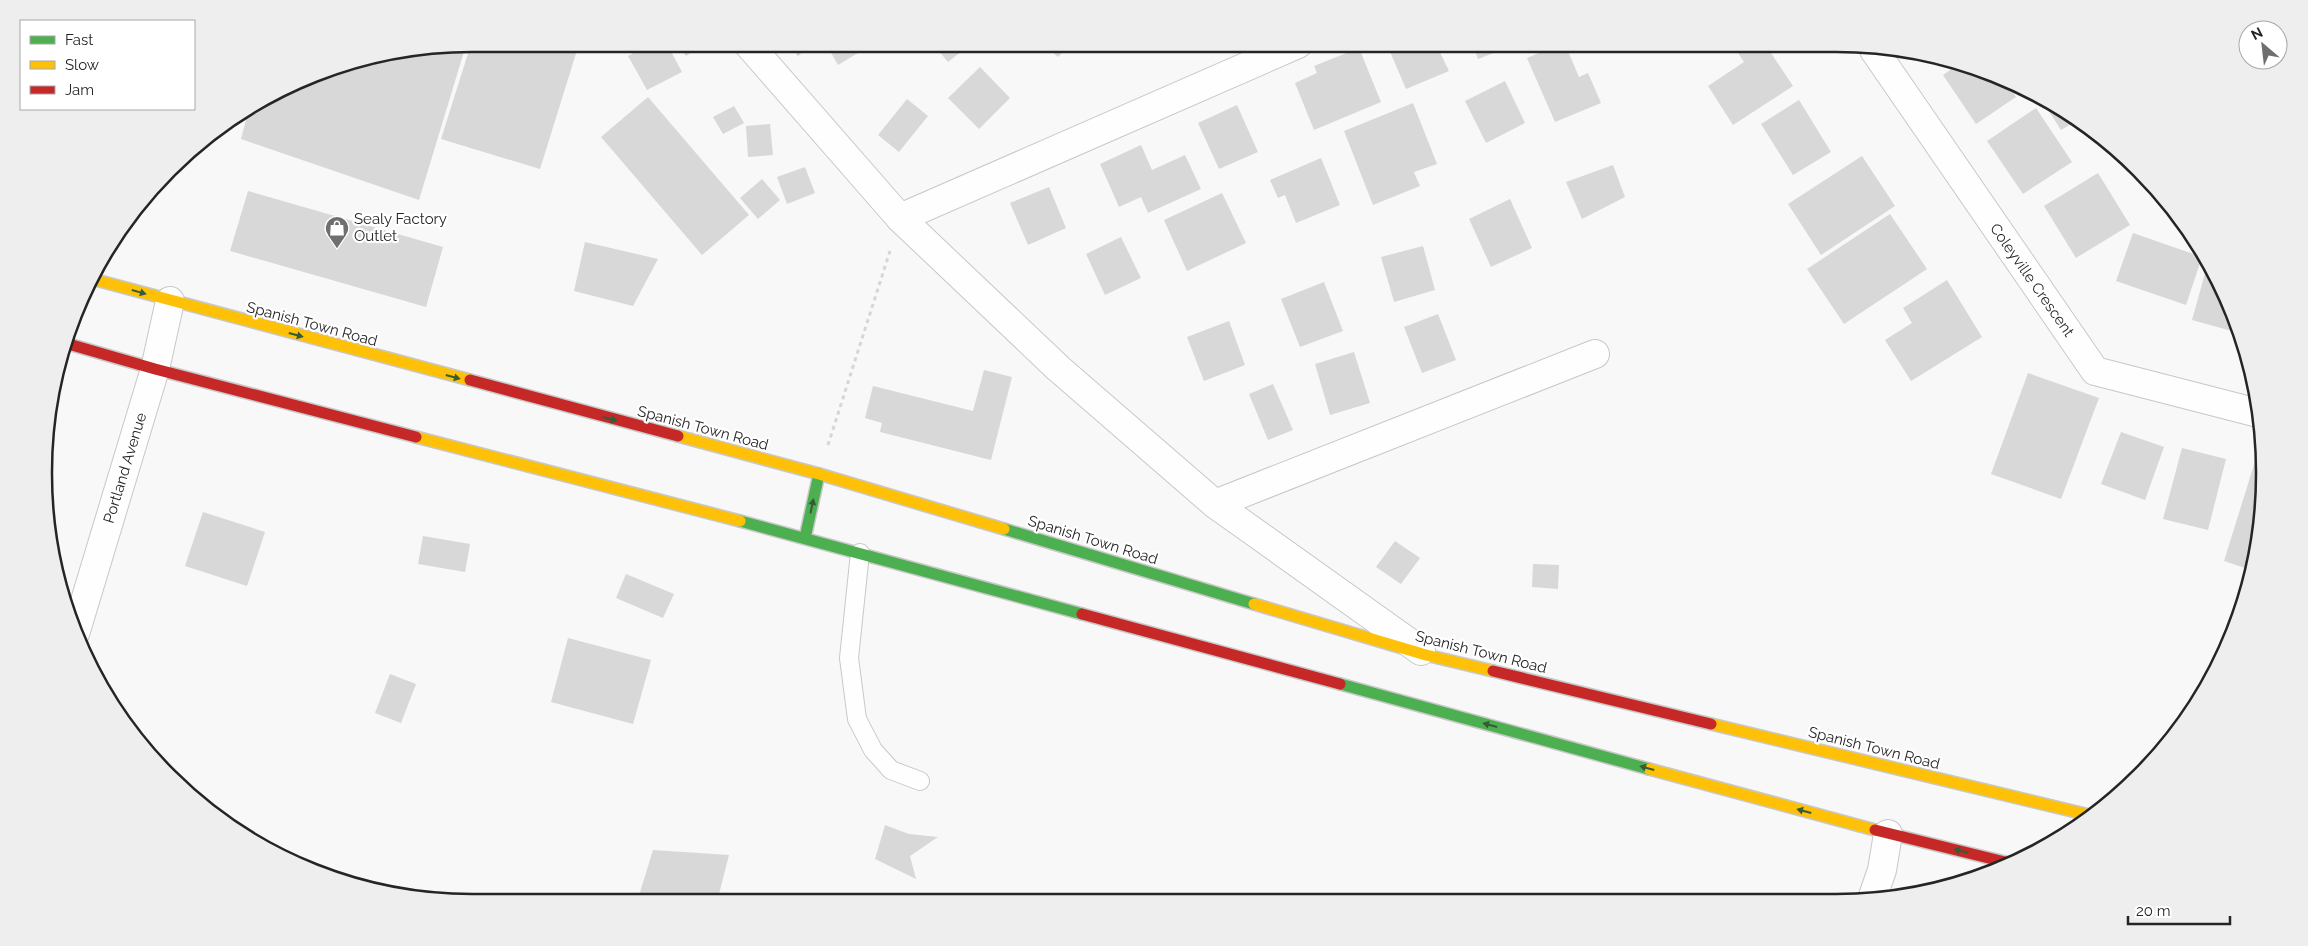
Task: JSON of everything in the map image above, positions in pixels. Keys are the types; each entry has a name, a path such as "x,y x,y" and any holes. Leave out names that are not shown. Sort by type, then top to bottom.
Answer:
{"highway":[{"name":"Spanish Town Road","path":"99,281 170,302 819,474 1426,655 2082,813"},
{"path":"73,345 155,369 805,538 1888,834 1997,860"},
{"path":"805,538 819,474"}],"street":[{"path":"755,52 900,218 1058,368 1215,504 1426,655"},
{"path":"900,218 1280,52"},
{"name":"Coleyville Crescent","path":"1877,55 2095,370 2251,411"},
{"name":"Portland Avenue","path":"80,621 155,369 170,302"},
{"path":"1215,504 1595,354"},
{"path":"1875,892 1882,870 1888,834"}],"lane":[{"path":"860,553 849,658 857,719 873,750 891,770 920,780"}],"path":[{"path":"819,474 900,218"}],"building":[{"path":"464,52 419,200 241,139 246,119 287,96 312,85 364,67 391,61 418,56"},
{"path":"468,52 577,52 540,169 441,139"},
{"path":"635,52 671,52 682,72 647,90 628,56"},
{"path":"683,52 692,52 686,56"},
{"path":"831,52 860,52 838,65"},
{"path":"940,52 961,52 948,62"},
{"path":"1052,52 1063,52 1058,57"},
{"path":"1349,52 1361,52 1381,102 1314,130 1295,83 1317,73 1314,66"},
{"path":"1390,52 1440,52 1449,71 1406,89"},
{"path":"1475,52 1496,52 1478,59"},
{"path":"1541,52 1568,52 1579,77 1588,73 1601,103 1555,122 1527,58"},
{"path":"1737,52 1770,52 1793,86 1733,125 1708,86 1744,62"},
{"path":"980,67 1010,98 979,129 948,98"},
{"path":"1951,69 1996,85 2013,93 2016,97 1976,124 1943,75"},
{"path":"1505,81 1525,123 1486,143 1465,101"},
{"path":"648,97 749,215 702,255 601,137"},
{"path":"907,99 928,116 899,152 878,135"},
{"path":"1799,100 1831,152 1793,175 1761,124"},
{"path":"1413,103 1437,164 1414,172 1420,186 1373,205 1344,131"},
{"path":"1237,105 1258,152 1219,169 1198,123"},
{"path":"734,106 744,123 723,134 713,117"},
{"path":"2036,108 2072,162 2023,194 1987,141"},
{"path":"2049,111 2071,124 2061,130"},
{"path":"770,124 773,155 748,157 746,126"},
{"path":"1141,145 1152,170 1185,155 1201,189 1148,213 1141,197 1119,207 1100,164"},
{"path":"1862,156 1895,206 1821,255 1788,204"},
{"path":"1321,158 1340,205 1296,223 1285,195 1278,198 1270,180"},
{"path":"1613,165 1625,197 1582,219 1566,182"},
{"path":"805,167 815,193 787,204 777,177"},
{"path":"2098,173 2130,225 2076,258 2044,206"},
{"path":"762,179 780,200 758,219 740,198"},
{"path":"1049,187 1066,228 1028,245 1010,203"},
{"name":"Sealy Factory Outlet","path":"248,191 443,247 426,307 230,251"},
{"path":"1222,193 1246,243 1187,271 1164,220"},
{"path":"1510,199 1532,248 1491,267 1469,219"},
{"path":"1890,214 1927,269 1844,324 1807,269"},
{"path":"2133,233 2194,254 2200,264 2186,305 2116,281"},
{"path":"1121,237 1141,278 1105,295 1086,254"},
{"path":"585,242 658,259 633,306 574,291"},
{"path":"1423,246 1435,290 1394,302 1381,257"},
{"path":"2205,274 2230,331 2192,320"},
{"path":"1947,280 1982,337 1911,381 1885,340 1912,323 1903,308"},
{"path":"1324,282 1343,331 1300,347 1281,299"},
{"path":"1438,314 1456,360 1422,373 1404,327"},
{"path":"1229,321 1245,365 1204,381 1187,337"},
{"path":"1354,352 1370,403 1330,415 1315,364"},
{"path":"984,370 1012,377 991,460 880,432 882,423 865,418 873,386 973,411"},
{"path":"2028,373 2099,398 2061,499 1991,474"},
{"path":"1273,384 1293,430 1268,440 1249,394"},
{"path":"2121,432 2164,447 2145,500 2101,484"},
{"path":"2182,448 2226,459 2208,530 2163,519"},
{"path":"2256,460 2255,501 2244,568 2224,561"},
{"path":"203,512 265,532 247,586 185,566"},
{"path":"423,536 470,544 465,572 418,564"},
{"path":"1395,541 1420,558 1401,584 1376,567"},
{"path":"1533,564 1559,565 1558,589 1532,587"},
{"path":"626,574 674,594 663,618 616,598"},
{"path":"568,638 651,660 633,724 551,702"},
{"path":"390,674 416,684 401,723 375,713"},
{"path":"885,825 909,834 938,837 910,856 916,879 875,859"},
{"path":"653,850 729,855 719,894 639,894"}],"traffic: fast":[{"path":"805,538 819,474"},
{"path":"740,521 1082,614"},
{"path":"1004,529 1254,604"},
{"path":"1340,684 1649,769"}],"traffic: slow":[{"path":"99,281 470,380"},
{"path":"678,436 819,474 1004,529"},
{"path":"416,437 740,521"},
{"path":"1254,604 1426,655 1493,671"},
{"path":"1711,724 2082,813"},
{"path":"1649,769 1875,830"}],"traffic: jam":[{"path":"73,345 155,369 416,437"},
{"path":"470,380 678,436"},
{"path":"1082,614 1340,684"},
{"path":"1493,671 1711,724"},
{"path":"1875,830 1998,860"}],"place":[{"name":"Sealy Factory Outlet","path":"337,249"}]}
